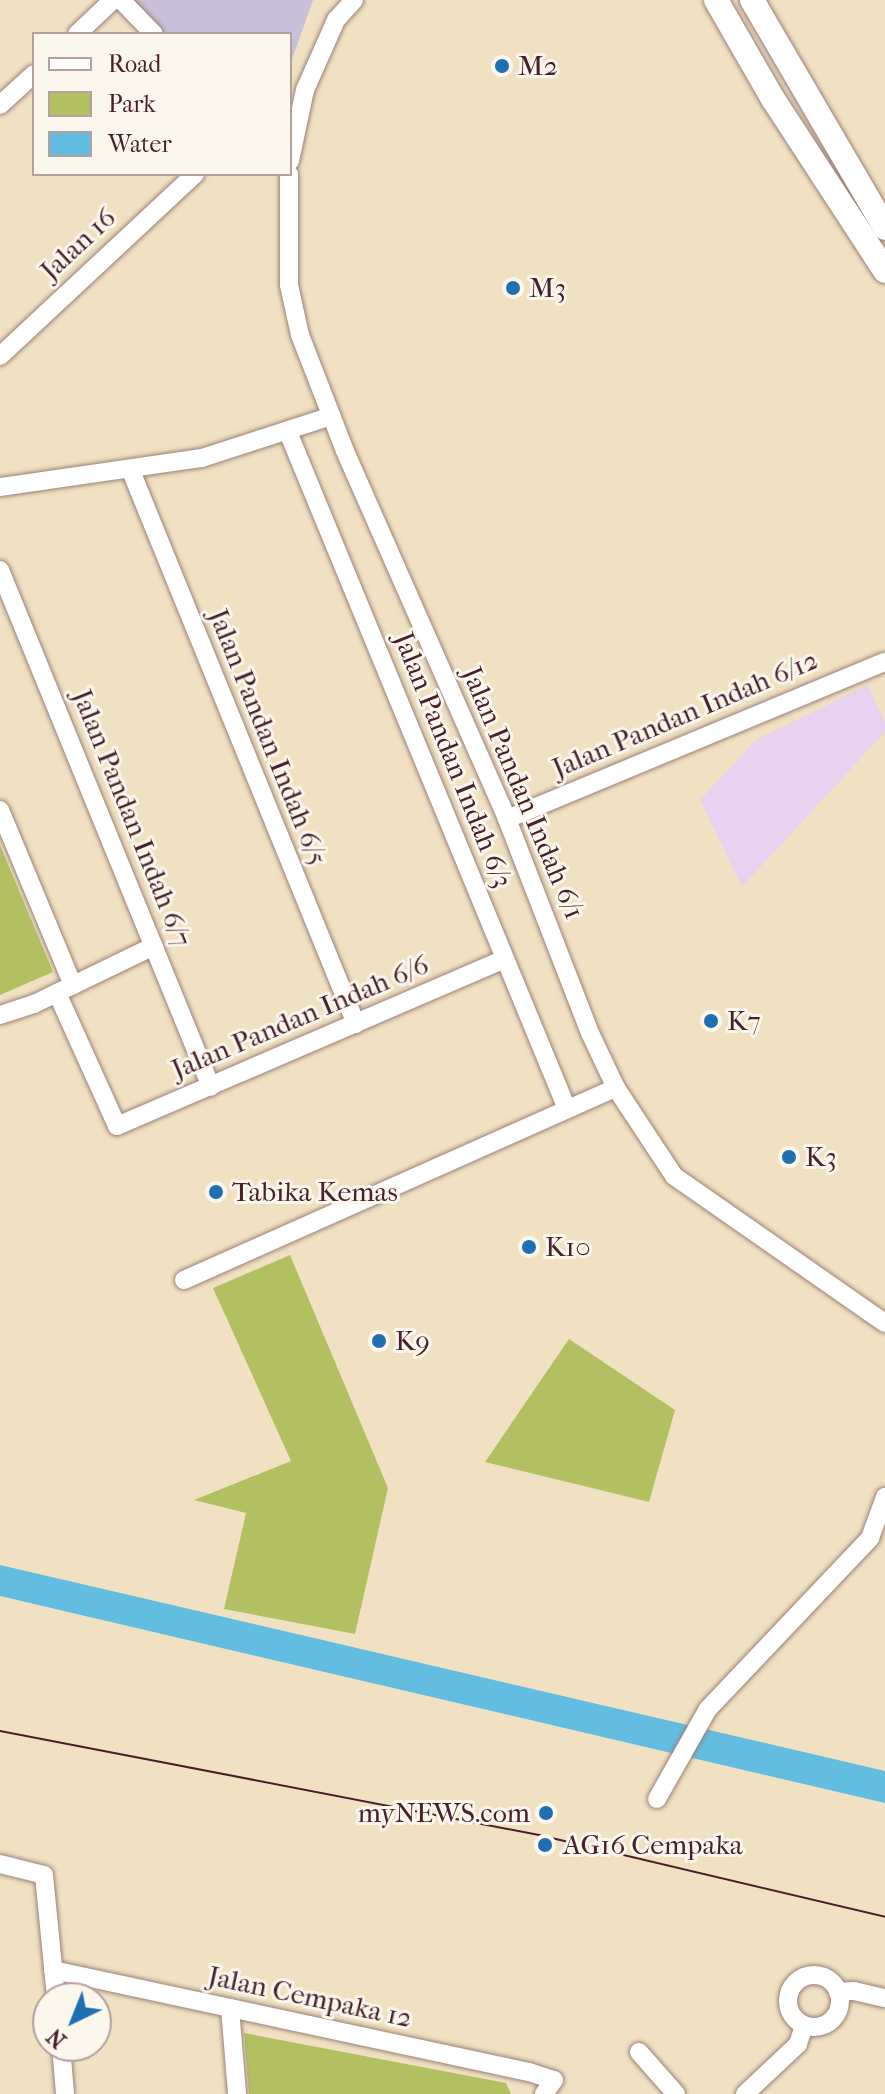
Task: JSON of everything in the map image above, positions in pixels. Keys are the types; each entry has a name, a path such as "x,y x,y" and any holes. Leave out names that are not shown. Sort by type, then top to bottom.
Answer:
{"main road":[{"path":"716,0 773,99 885,271"},
{"path":"752,0 885,228"}],"street":[{"path":"79,32 113,0"},
{"path":"121,0 152,32"},
{"path":"292,145 305,90 336,20 354,0"},
{"path":"0,105 32,76"},
{"name":"Jalan 16","path":"0,356 193,176"},
{"name":"Jalan Pandan Indah 6/1","path":"289,176 289,285 300,335 331,416 507,819 590,1033 616,1088 674,1176 885,1323"},
{"path":"0,487 131,471 202,458 331,416"},
{"name":"Jalan Pandan Indah 6/3","path":"288,432 567,1109"},
{"name":"Jalan Pandan Indah 6/5","path":"131,471 150,525 356,1024"},
{"name":"Jalan Pandan Indah 6/7","path":"0,570 211,1087"},
{"name":"Jalan Pandan Indah 6/12","path":"507,819 885,662"},
{"path":"0,810 65,989"},
{"path":"0,1015 65,989 154,946"},
{"name":"Jalan Pandan Indah 6/6","path":"65,989 117,1126 504,959"},
{"path":"184,1280 616,1088"},
{"path":"657,1799 702,1720 722,1692 870,1538 885,1497"},
{"path":"0,1864 44,1875 54,1982"},
{"name":"Jalan Cempaka 12","path":"53,1970 230,2008 549,2087"},
{"path":"809,1975 818,1975 833,1984 838,1992 839,2009 829,2023 804,2025 796,2021 788,2007 794,1983 809,1975"},
{"path":"838,1992 885,1998"},
{"path":"230,2008 237,2094"},
{"path":"745,2094 798,2044 804,2025"},
{"path":"639,2052 676,2094"},
{"path":"62,2062 65,2094"}],"shaded area":[{"path":"109,0 313,0 292,59 292,32 142,32"},
{"path":"868,685 885,723 885,732 742,887 700,800 756,740"}],"green space":[{"path":"0,845 53,972 0,995"},
{"path":"290,1255 388,1488 355,1634 224,1609 246,1513 194,1500 291,1461 213,1288"},
{"path":"569,1339 675,1410 649,1502 485,1462"},
{"path":"244,2033 506,2083 511,2094 249,2094"}],"water":[{"path":"0,1565 885,1771 885,1803 0,1596"}],"tram line":[{"path":"0,1731 539,1835 885,1917"}],"place":[{"name":"M2","path":"502,66"},
{"name":"M3","path":"513,288"},
{"name":"K7","path":"711,1021"},
{"name":"K3","path":"789,1157"},
{"name":"Tabika Kemas","path":"216,1192"},
{"name":"K10","path":"529,1247"},
{"name":"K9","path":"379,1341"},
{"name":"myNEWS.com","path":"546,1813"},
{"name":"AG16 Cempaka","path":"545,1845"}]}
